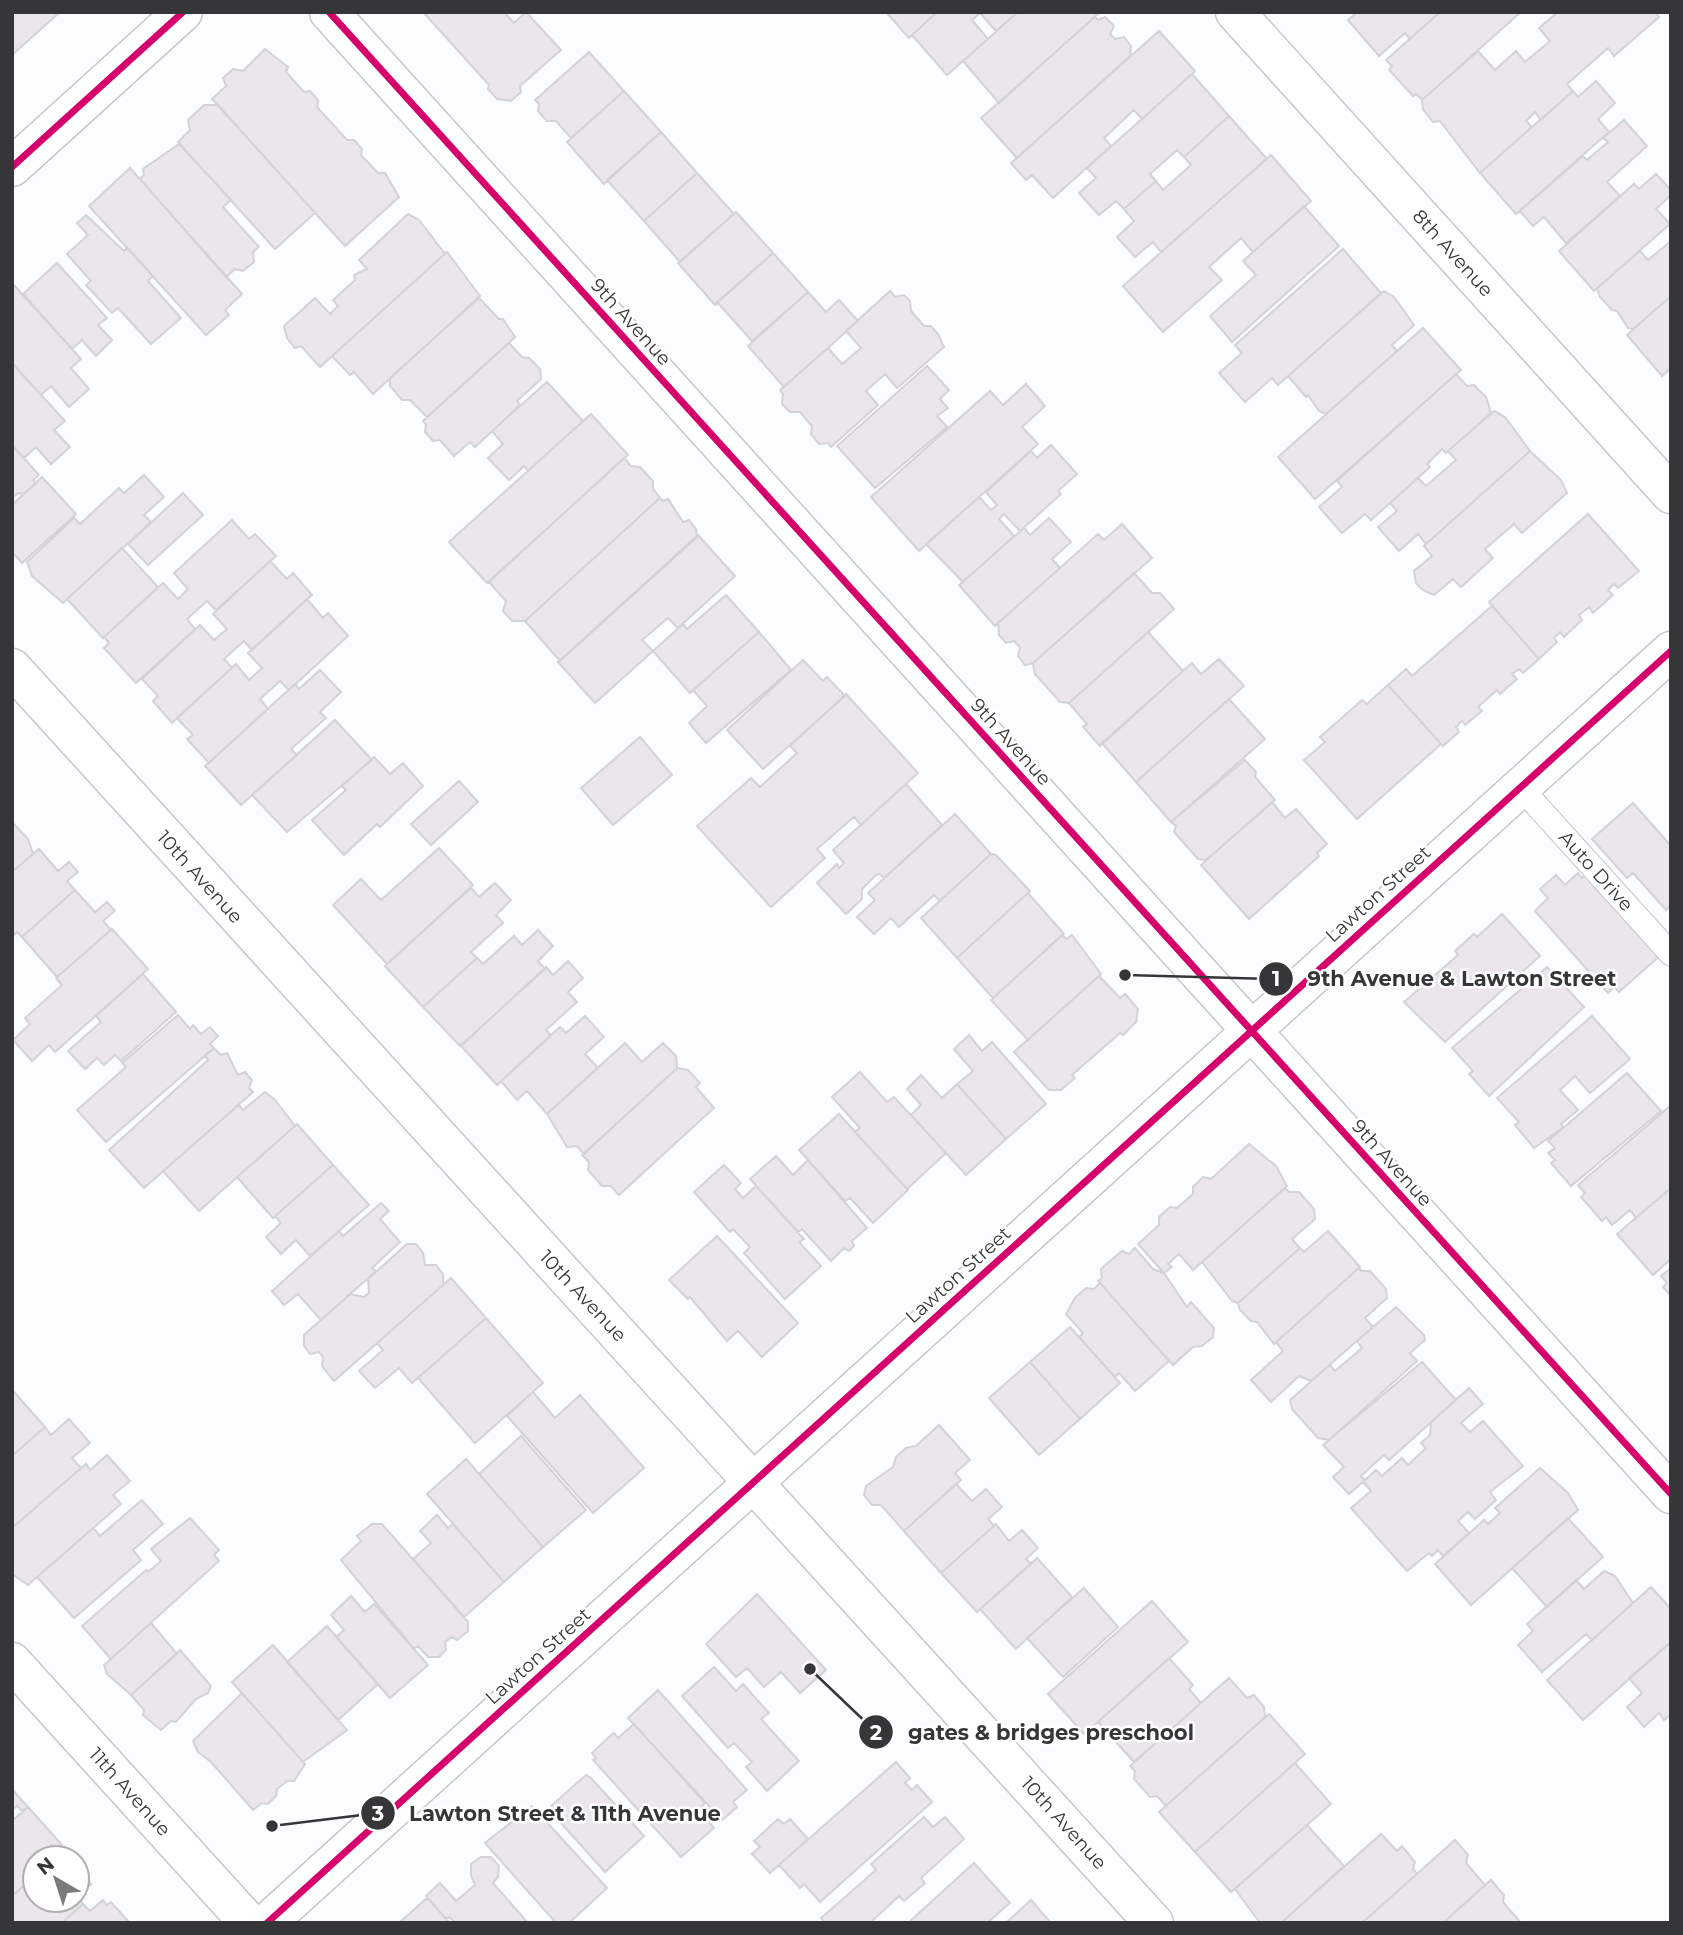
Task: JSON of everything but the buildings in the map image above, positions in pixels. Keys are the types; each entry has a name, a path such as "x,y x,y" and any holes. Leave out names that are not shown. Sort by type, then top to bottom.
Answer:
{"street":[{"path":"12,167 183,12"},
{"name":"9th Avenue","path":"329,12 1671,1494"},
{"name":"8th Avenue","path":"1235,12 1671,494"},
{"name":"Lawton Street","path":"267,1923 1671,651"},
{"name":"10th Avenue","path":"12,668 403,1101 755,1481 1154,1923"},
{"name":"11th Avenue","path":"12,1662 249,1923"}],"lane":[{"name":"Auto Drive","path":"1520,787 1671,954"}],"cycle path":[{"path":"12,167 183,12"},
{"path":"329,12 1671,1494"},
{"path":"267,1923 1671,651"}],"place":[{"name":"9th Avenue & Lawton Street","path":"1125,975"},
{"name":"gates & bridges preschool","path":"810,1669"},
{"name":"Lawton Street & 11th Avenue","path":"272,1826"}]}
